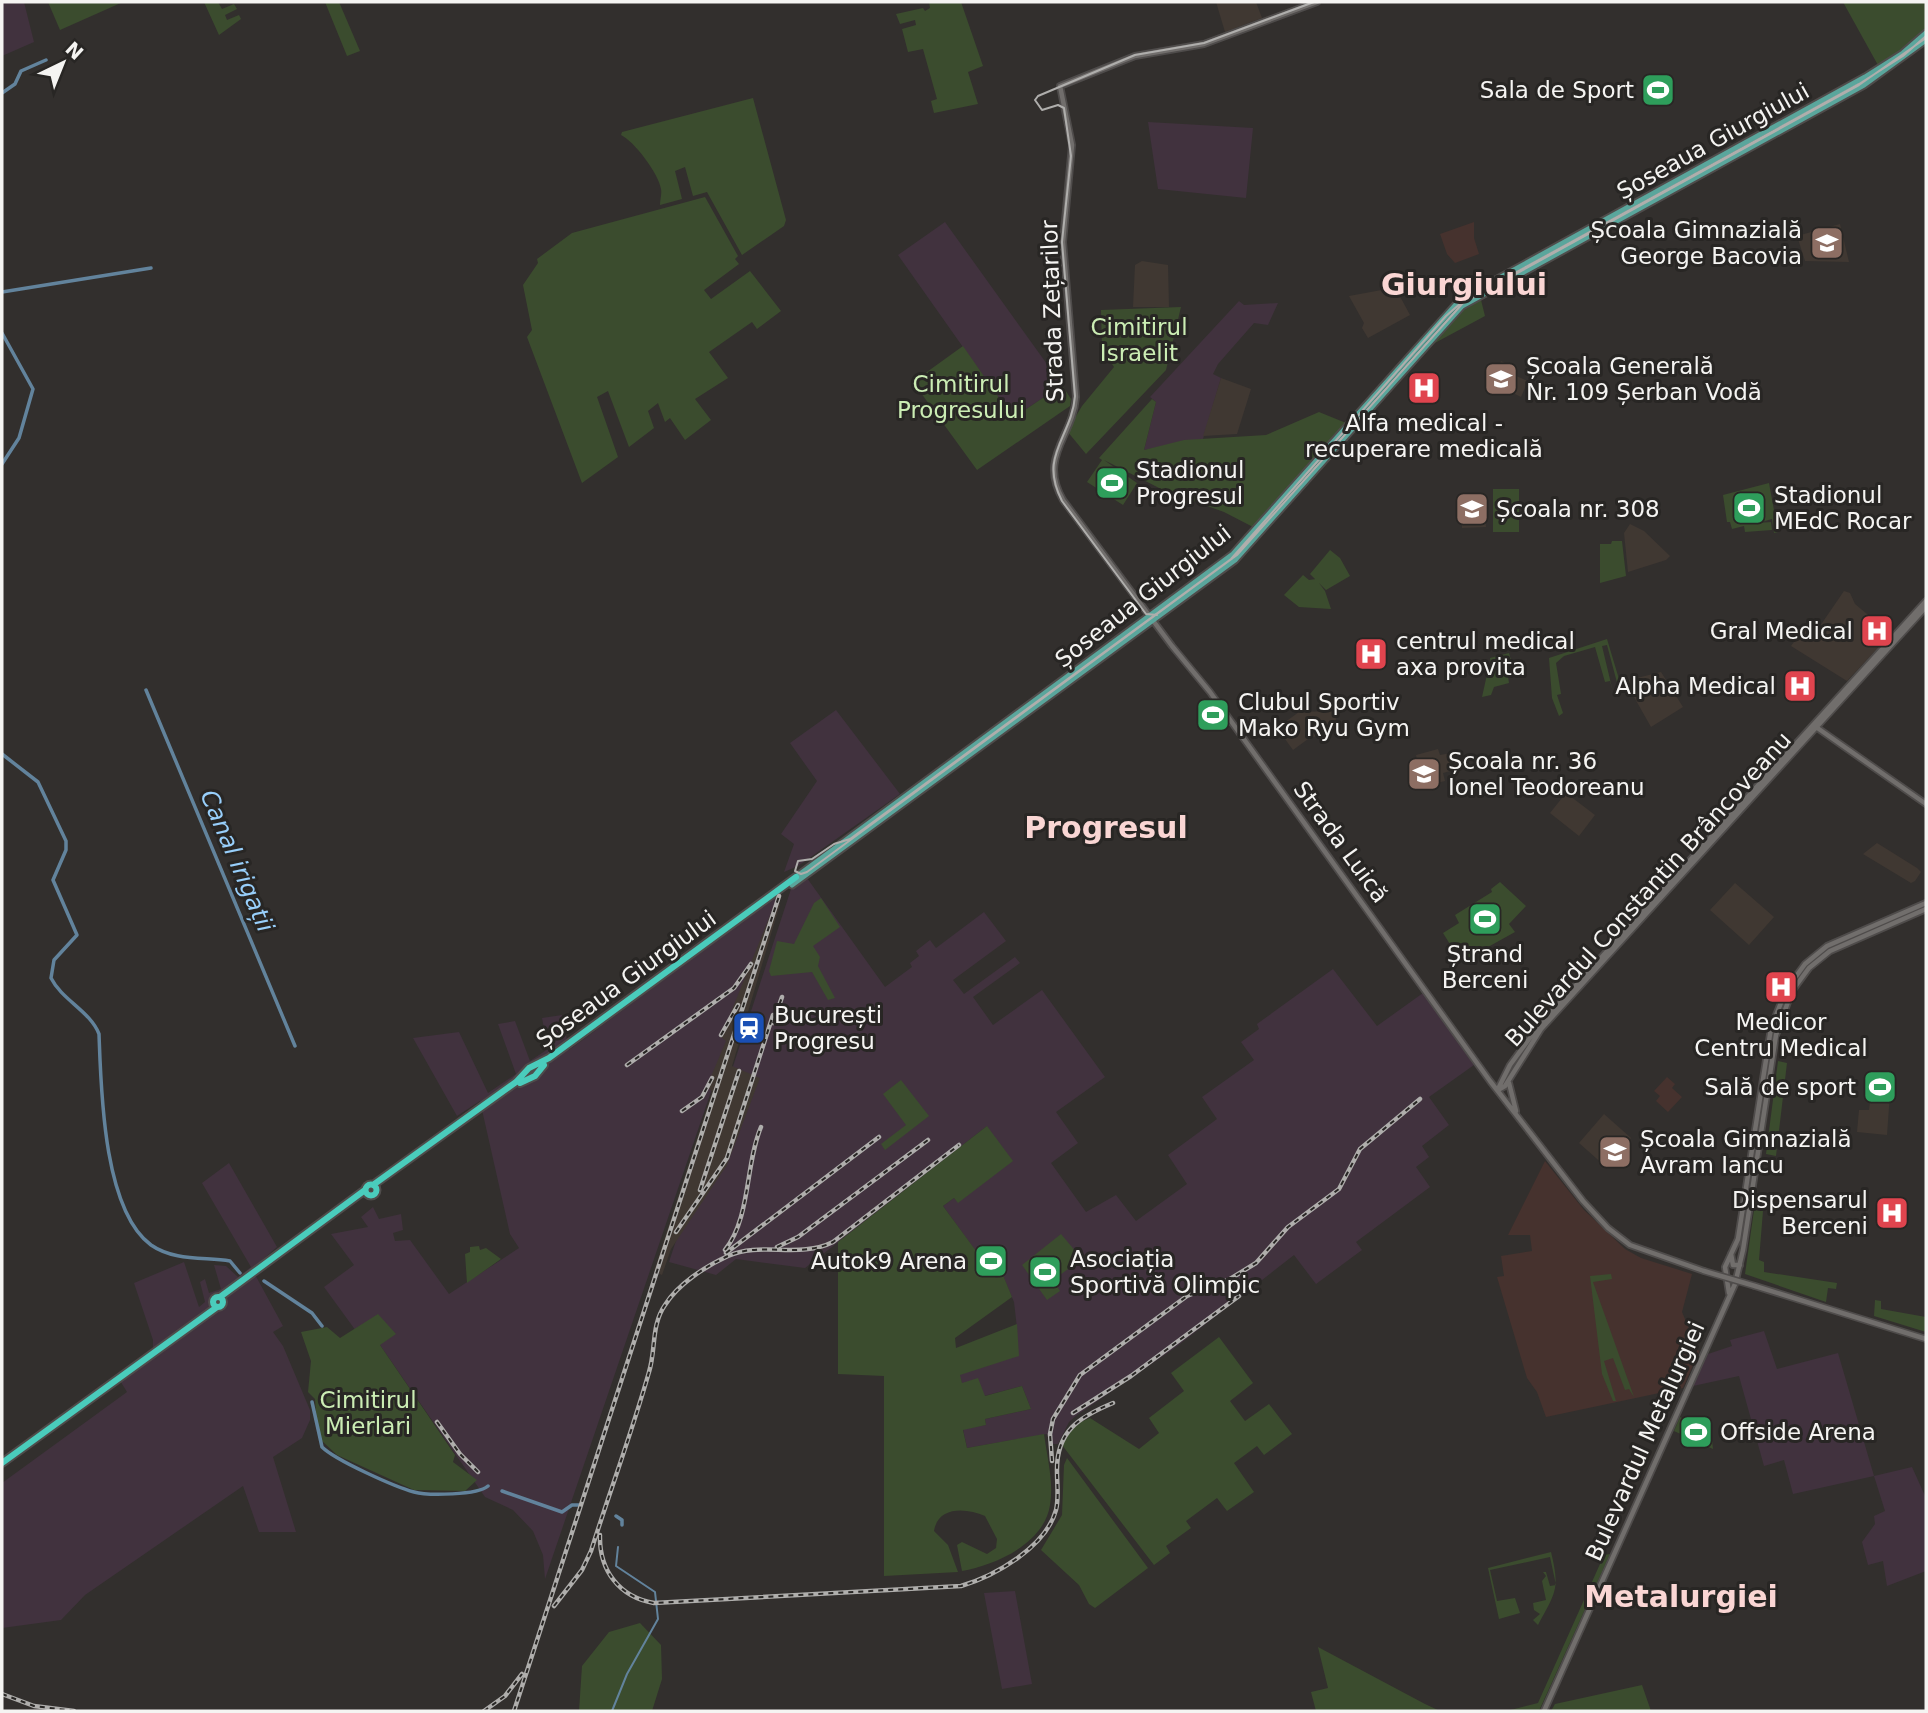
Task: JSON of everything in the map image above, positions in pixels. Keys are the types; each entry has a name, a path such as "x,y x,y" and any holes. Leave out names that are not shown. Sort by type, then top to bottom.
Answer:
{"highway":[{"name":"Șoseaua Giurgiului","path":"2,1461 796,877"},
{"name":"Șoseaua Giurgiului","path":"742,918 792,885"}],"main road":[{"name":"Strada Zețarilor","path":"1058,489 1054,471 1056,453 1073,413 1076,397 1063,242 1072,145 1062,94 1063,85 1132,57 1204,44 1317,2"},
{"name":"Șoseaua Giurgiului","path":"1151,619 1235,551 1461,299 1855,83 1898,57 1926,33"},
{"name":"Șoseaua Giurgiului","path":"796,877 1242,553 1462,306 1864,85 1926,40"},
{"name":"Strada Luică","path":"1058,489 1151,619 1210,692 1525,1127"},
{"name":"Bulevardul Constantin Brâncoveanu","path":"1497,1090 1505,1086 1509,1072 1553,1014 1926,601"},
{"name":"Bulevardul Constantin Brâncoveanu","path":"1885,649 1926,607"},
{"path":"1815,726 1926,803"},
{"name":"Șoseaua Giurgiului","path":"792,885 851,839"},
{"path":"1759,1120 1774,1017 1796,974 1827,946 1919,909 1926,903"},
{"path":"1919,909 1926,909"},
{"path":"1490,1081 1498,1080 1509,1072"},
{"path":"1509,1072 1510,1095 1525,1127 1591,1212 1623,1240 1654,1256 1926,1339"},
{"name":"Bulevardul Metalurgiei","path":"1727,1301 1728,1282 1725,1268 1741,1221 1759,1120"},
{"name":"Bulevardul Metalurgiei","path":"1544,1711 1735,1284 1742,1253 1759,1120"},
{"path":"1740,1265 1732,1264 1731,1253 1738,1248 1742,1253"}],"shaded area":[{"path":"2,2 24,2 34,42 2,56"},
{"path":"1216,2 1256,2 1262,18 1225,32"},
{"path":"1148,122 1253,128 1246,198 1158,189"},
{"path":"945,222 1062,385 1013,418 898,255"},
{"path":"1474,222 1474,238 1479,254 1455,263 1447,254 1440,234"},
{"path":"1840,224 1849,262 1805,261 1797,236"},
{"path":"1142,261 1168,265 1169,307 1133,307 1135,265"},
{"path":"1387,289 1389,292 1396,289 1410,315 1368,338 1362,328 1364,323 1349,296"},
{"path":"1239,301 1244,305 1278,303 1268,325 1254,323 1218,364 1213,374 1221,378 1203,439 1144,450 1156,402 1150,397"},
{"name":"Școala Generală Nr. 109 Șerban Vodă","path":"1501,361 1517,369 1514,375 1528,381 1521,397 1491,382"},
{"path":"1221,378 1251,389 1237,434 1203,436"},
{"name":"Școala nr. 308","path":"1484,503 1486,527 1462,528 1462,506"},
{"path":"1630,524 1644,531 1670,556 1666,560 1628,572 1624,533"},
{"path":"1844,591 1850,593 1855,604 1891,634 1847,681 1791,646 1810,620 1820,626"},
{"path":"1661,672 1683,707 1651,727 1625,681"},
{"path":"836,710 900,794 798,866 784,872 794,844 781,834 817,781 790,743"},
{"path":"1335,711 1337,729 1308,739 1293,750 1277,728 1299,712"},
{"name":"Școala nr. 36 Ionel Teodoreanu","path":"1438,749 1440,755 1451,753 1454,770 1443,773 1445,781 1423,786 1416,755"},
{"path":"1566,793 1595,815 1579,836 1550,813"},
{"path":"1877,843 1921,872 1915,881 1911,883 1863,854"},
{"path":"807,878 885,987 912,967 910,963 919,956 916,951 930,940 936,948 984,912 1006,941 953,980 964,994 1015,957 1020,963 973,997 993,1025 1042,990 1105,1077 1056,1112 1078,1143 1051,1163 1086,1212 1116,1195 1136,1221 1187,1184 1168,1155 1217,1119 1202,1097 1254,1060 1241,1042 1259,1029 1257,1024 1333,969 1377,1026 1423,993 1474,1065 1429,1097 1449,1125 1422,1146 1429,1157 1416,1167 1430,1187 1356,1242 1362,1250 1316,1284 1294,1255 1176,1347 1077,1415 1069,1422 1058,1444 1050,1444 1047,1434 967,1448 963,1429 986,1425 985,1419 1031,1409 1022,1386 984,1396 962,1383 959,1375 1017,1328 1014,1302 1003,1276 996,1279 943,1206 954,1198 958,1202 987,1126 805,1268 736,1259 716,1275 669,1262 791,889"},
{"path":"1735,883 1774,917 1749,945 1710,910"},
{"path":"778,895 545,1579 543,1555 533,1531 513,1510 485,1497 380,1345 383,1321 378,1315 356,1331 324,1287 354,1265 331,1234 368,1227 361,1217 373,1207 379,1219 401,1214 403,1230 393,1233 395,1241 410,1240 449,1294 519,1248 510,1234 480,1101 457,1116 413,1038 459,1032 488,1093 516,1074 498,1024 515,1021 530,1061 548,1049 542,1018 562,1015 569,1050"},
{"path":"775,903 780,904 732,1066 760,1078 727,1165 671,1249 662,1275 654,1271 712,1092 707,1086 726,1041 721,1037"},
{"path":"1667,1077 1675,1084 1672,1088 1682,1097 1668,1112 1656,1101 1660,1096 1654,1091"},
{"path":"1873,1077 1891,1079 1887,1135 1857,1132 1859,1110 1869,1110"},
{"path":"1604,1114 1631,1138 1605,1166 1579,1143"},
{"path":"1545,1161 1584,1210 1625,1249 1641,1258 1692,1274 1682,1312 1699,1352 1683,1388 1546,1417 1537,1392 1527,1378 1497,1277 1504,1276 1501,1256 1532,1251 1530,1235 1508,1235"},
{"path":"229,1163 277,1247 252,1269 283,1326 273,1332 283,1346 310,1410 310,1420 302,1438 273,1457 296,1532 259,1532 243,1486 85,1595 61,1620 2,1628 2,1483 127,1392 119,1379 153,1355 153,1340 134,1283 184,1262 199,1307 205,1302 200,1282 205,1279 209,1293 221,1289 214,1265 226,1266 238,1277 251,1267 202,1183"},
{"path":"1764,1331 1777,1369 1838,1353 1874,1476 1793,1494 1784,1460 1764,1466 1739,1376 1693,1386 1708,1354 1732,1346 1730,1340"},
{"path":"1912,1467 1926,1498 1926,1571 1887,1586 1883,1561 1868,1565 1862,1542 1875,1524 1874,1516 1885,1511 1874,1476"},
{"path":"1015,1591 1032,1684 1002,1689 984,1593"}],"green space":[{"path":"48,2 123,2 60,30"},
{"path":"204,2 218,2 222,9 234,4 237,9 225,15 227,20 239,15 241,19 219,35"},
{"path":"325,2 339,2 360,51 347,56"},
{"path":"929,2 961,2 983,66 968,72 978,104 934,113 931,101 937,99 923,49 908,52 902,29 916,25 915,20 900,24 896,14 923,8 925,11 930,8"},
{"path":"1843,2 1926,2 1926,29 1879,67"},
{"path":"753,98 786,220 784,226 742,255 707,192 693,196 685,167 675,171 682,199 660,205 661,189 656,175 639,151 621,135 622,132"},
{"path":"705,197 738,256 735,259 739,264 704,290 711,299 750,271 781,311 757,329 752,322 709,352 728,378 695,399 711,420 685,440 670,418 665,422 658,403 648,411 654,428 629,447 608,391 597,397 618,457 582,483 527,337 532,330 523,285 538,263 537,259 572,233"},
{"path":"1481,300 1485,316 1433,344 1464,310"},
{"name":"Cimitirul Israelit","path":"1181,307 1166,370 1086,454 1067,431 1082,406 1114,367 1102,349 1101,310"},
{"name":"Cimitirul Progresului","path":"963,346 1013,418 1062,385 1071,399 1070,406 977,470 913,382"},
{"name":"Cimitirul Israelit","path":"1152,399 1156,402 1144,450 1184,440 1266,435 1319,412 1346,423 1253,527 1224,512 1163,490 1104,460 1137,483 1123,505 1087,482 1102,460 1099,458"},
{"name":"Stadionul MEdC Rocar","path":"1769,483 1778,532 1774,533 1772,519 1758,523 1771,522 1772,530 1745,532 1744,526 1732,529 1730,522 1727,522 1723,495"},
{"path":"1493,489 1519,489 1519,532 1493,532"},
{"path":"1612,541 1622,541 1626,576 1600,583 1600,544 1611,544"},
{"path":"1330,550 1340,558 1350,576 1326,590 1310,574"},
{"path":"1303,575 1309,580 1316,579 1325,591 1331,609 1299,607 1284,595"},
{"path":"1607,639 1622,689 1619,690 1607,645 1602,646 1613,692 1610,681 1605,682 1595,647 1564,656 1556,663 1561,694 1557,695 1563,713 1559,716 1552,698 1549,658"},
{"path":"1509,653 1512,664 1503,666 1507,670 1509,683 1494,687 1491,695 1482,697 1488,670 1492,669 1490,658"},
{"name":"Ștrand Berceni","path":"1500,882 1526,906 1509,924 1515,932 1461,962 1443,933 1459,923 1455,915 1492,892 1491,889"},
{"path":"821,898 840,927 813,946 820,957 818,966 835,998 828,1000 812,972 771,976 769,971 777,941 794,944 814,903"},
{"path":"1778,1061 1787,1063 1776,1156 1766,1154"},
{"path":"901,1080 929,1116 885,1150 881,1144 906,1125 883,1094"},
{"path":"987,1126 1013,1161 958,1203 954,1198 943,1206 996,1278 1003,1275 1012,1297 955,1338 956,1348 1017,1324 1019,1356 960,1375 962,1383 978,1378 985,1396 1022,1386 1031,1409 985,1419 986,1425 963,1430 967,1448 1044,1434 1051,1478 1050,1505 1046,1519 1038,1531 1016,1550 989,1564 962,1571 957,1545 962,1542 987,1554 996,1548 997,1539 985,1516 970,1511 947,1513 941,1517 934,1531 948,1545 958,1572 884,1576 884,1376 838,1374 838,1242"},
{"path":"1754,1210 1763,1211 1759,1260 1764,1262 1764,1272 1837,1283 1836,1289 1828,1288 1826,1302 1745,1274"},
{"name":"Asociația Sportivă Olimpic","path":"1061,1234 1082,1259 1053,1280 1060,1291 1047,1300 1022,1265"},
{"path":"479,1246 480,1250 486,1248 501,1259 467,1283 465,1254 470,1252 470,1247"},
{"path":"1611,1274 1612,1279 1593,1282 1634,1397 1629,1389 1625,1390 1613,1358 1604,1361 1616,1401 1613,1401 1602,1374 1590,1276"},
{"path":"1875,1300 1881,1301 1881,1309 1926,1317 1926,1332 1874,1316"},
{"name":"Cimitirul Mierlari","path":"378,1314 396,1334 380,1345 455,1455 453,1462 477,1480 465,1491 414,1490 337,1455 322,1441 317,1425 315,1399 308,1392 311,1361 301,1332 327,1327 340,1338"},
{"path":"1219,1337 1253,1383 1230,1401 1245,1421 1269,1404 1292,1434 1264,1455 1257,1446 1234,1463 1254,1492 1227,1511 1217,1498 1186,1521 1191,1528 1166,1546 1170,1553 1154,1565 1062,1445 1074,1425 1090,1418 1139,1449 1159,1433 1149,1418 1184,1391 1171,1373"},
{"path":"1680,1417 1711,1432 1713,1449 1674,1431"},
{"path":"1067,1458 1148,1568 1095,1608 1089,1604 1079,1585 1041,1550 1062,1515 1064,1465"},
{"path":"1551,1552 1556,1583 1550,1557 1490,1570 1497,1601 1515,1598 1520,1613 1499,1619 1488,1568"},
{"path":"1610,1554 1539,1711 1507,1711 1538,1703 1604,1555"},
{"path":"1543,1572 1546,1572 1550,1586 1555,1585 1538,1625 1533,1620 1540,1614 1534,1610 1533,1603 1546,1600 1542,1581 1546,1576"},
{"path":"640,1623 661,1645 662,1679 652,1711 579,1711 582,1666 609,1632"},
{"path":"1318,1647 1440,1711 1316,1711 1311,1692 1328,1688"},
{"path":"1642,1685 1651,1711 1551,1711 1555,1704"}],"waterway":[{"path":"2,93 15,84 21,71 46,60"},
{"path":"2,292 151,268"},
{"path":"2,333 33,389 19,438 2,464"},
{"name":"Canal irigații","path":"146,690 295,1046"},
{"path":"2,754 38,782 66,841 66,850 53,880 77,935 54,960 51,978 62,993 89,1019 99,1034 108,1147 123,1205 135,1228 151,1245 169,1254 230,1261 240,1273"},
{"path":"264,1281 312,1313 322,1326"},
{"path":"312,1402 322,1447 366,1472 421,1493 464,1493 488,1486"},
{"path":"502,1491 562,1512 572,1505 580,1505"},
{"path":"616,1516 622,1520 622,1525"},
{"path":"612,1711 627,1674 658,1619 655,1592 616,1566 618,1547"}],"tram line":[{"path":"1157,615 1146,614 1062,501 1056,485 1053,471 1055,458 1073,410 1075,396 1062,242 1071,156 1064,108 1058,105 1042,110 1035,100 1038,96 1135,55 1204,43 1314,2"},
{"path":"1926,36 1903,56 1859,84 1462,302 1446,316 1231,559 850,839 834,844 812,859 798,861 795,871 801,874 807,872 1237,555 1463,303 1859,85 1926,38"}],"railway":[{"path":"514,1711 779,896"},
{"path":"627,1065 734,988 751,964"},
{"path":"773,1023 782,997"},
{"path":"721,1035 738,1005"},
{"path":"676,1232 727,1158 773,1015"},
{"path":"700,1190 739,1071"},
{"path":"682,1111 702,1097 712,1078"},
{"path":"1052,1461 1050,1434 1053,1419 1080,1375 1187,1296 1230,1279 1256,1263 1288,1227 1339,1189 1360,1149 1420,1099"},
{"path":"725,1250 744,1207 752,1158 761,1127"},
{"path":"726,1253 879,1137"},
{"path":"777,1247 798,1237 928,1140"},
{"path":"554,1606 582,1570 591,1551 649,1372 658,1321 677,1290 693,1276 728,1256 754,1250 807,1249 833,1242 959,1145"},
{"path":"1073,1413 1131,1376 1239,1296"},
{"path":"600,1535 603,1560 614,1580 631,1595 654,1603 961,1586 989,1575 1018,1558 1042,1536 1056,1510 1058,1458 1065,1436 1080,1420 1113,1403"},
{"path":"437,1422 460,1454 478,1472"},
{"path":"484,1711 505,1696 522,1674"},
{"path":"2,1694 34,1706 74,1711"}],"place":[{"name":"Sala de Sport","path":"1658,90"},
{"name":"Școala Gimnazială George Bacovia","path":"1827,243"},
{"name":"Școala Generală Nr. 109 Șerban Vodă","path":"1501,379"},
{"name":"Alfa medical - recuperare medicală","path":"1424,388"},
{"name":"Stadionul Progresul","path":"1112,483"},
{"name":"Stadionul MEdC Rocar","path":"1749,508"},
{"name":"Școala nr. 308","path":"1472,509"},
{"name":"Gral Medical","path":"1877,631"},
{"name":"centrul medical axa provita","path":"1371,654"},
{"name":"Alpha Medical","path":"1800,686"},
{"name":"Clubul Sportiv Mako Ryu Gym","path":"1213,715"},
{"name":"Școala nr. 36 Ionel Teodoreanu","path":"1424,774"},
{"name":"Ștrand Berceni","path":"1485,919"},
{"name":"Medicor Centru Medical","path":"1781,987"},
{"name":"București Progresu","path":"749,1028"},
{"name":"Sală de sport","path":"1880,1087"},
{"name":"Școala Gimnazială Avram Iancu","path":"1615,1152"},
{"name":"Dispensarul Berceni","path":"1892,1213"},
{"name":"Autok9 Arena","path":"991,1261"},
{"name":"Asociația Sportivă Olimpic","path":"1045,1272"},
{"name":"Offside Arena","path":"1696,1432"}],"district":[{"name":"Giurgiului","path":"1464,285"},
{"name":"Progresul","path":"1106,828"},
{"name":"Metalurgiei","path":"1681,1597"}]}
